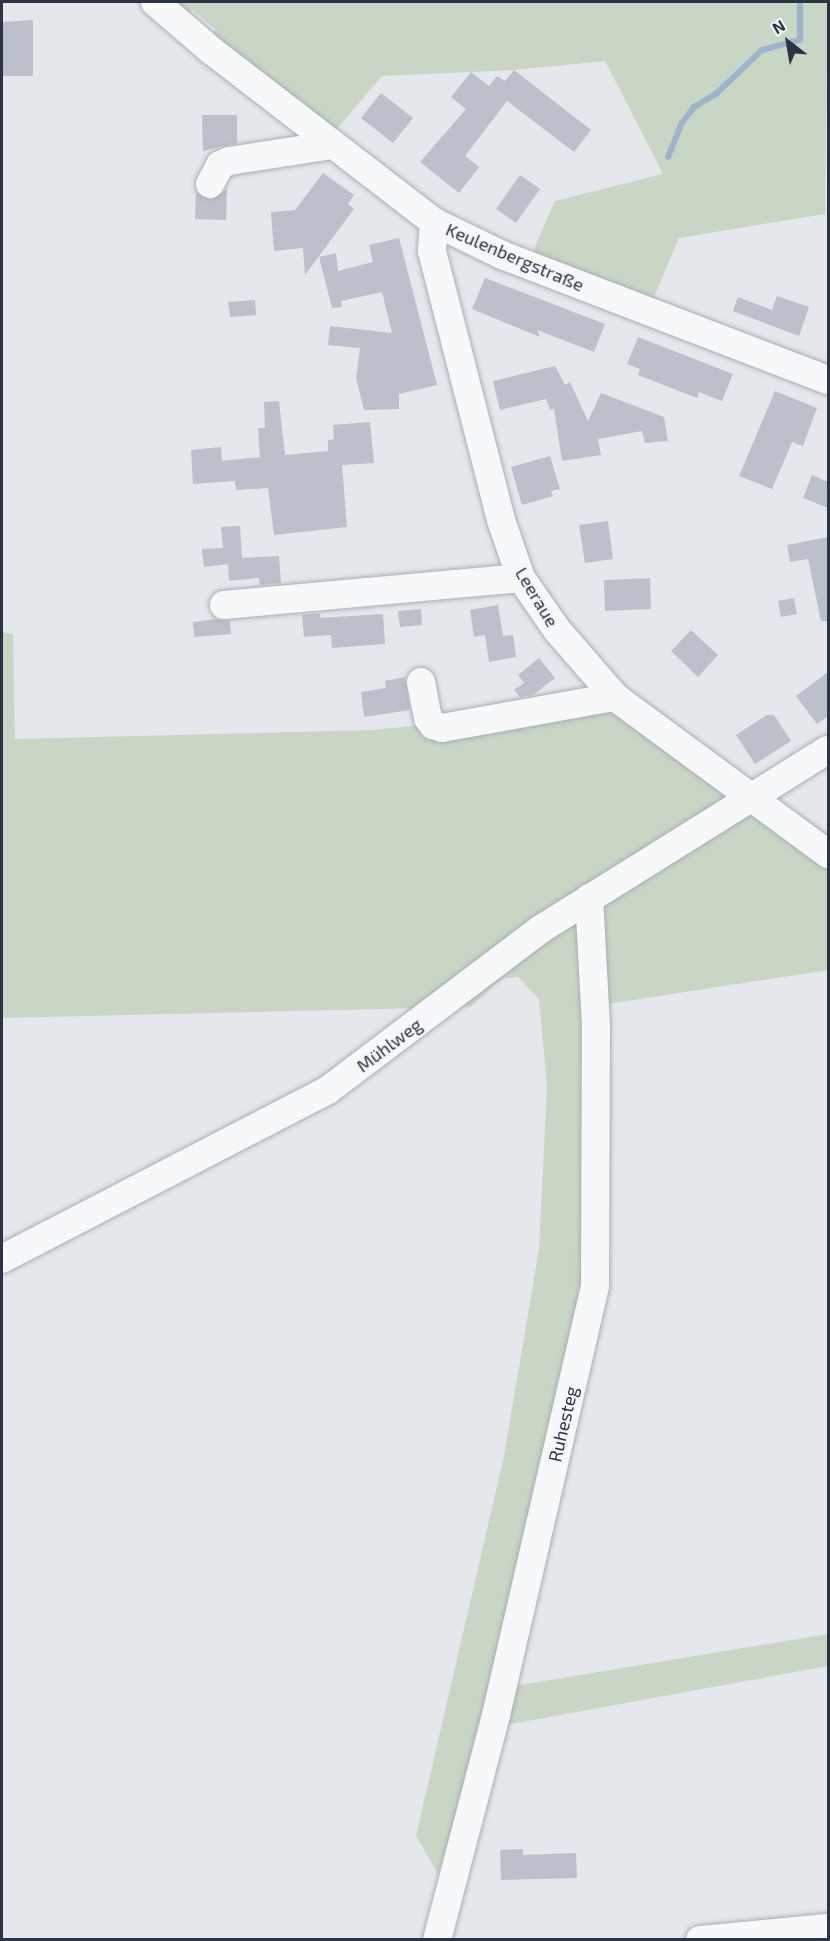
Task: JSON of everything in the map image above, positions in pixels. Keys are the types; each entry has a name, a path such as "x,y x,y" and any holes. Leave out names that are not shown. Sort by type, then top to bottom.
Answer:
{"street":[{"name":"Keulenbergstraße","path":"155,2 331,145 434,222 502,255 828,380"},
{"path":"241,144 269,155"},
{"path":"210,184 219,165 331,145"},
{"name":"Leeraue","path":"434,222 432,251 501,520 521,578 557,630 615,697 756,798 828,854"},
{"path":"224,605 521,578"},
{"path":"421,682 428,718 433,725 442,728 615,697"},
{"name":"Mühlweg","path":"2,1259 328,1090 541,929 756,798 828,750"},
{"name":"Ruhesteg","path":"437,1940 496,1714 595,1286 596,1026 590,898"},
{"path":"700,1940 828,1928"}],"green space":[{"path":"170,2 828,2 825,214 679,238 653,299 532,253 555,201 663,174 605,61 514,70 382,76 334,132 211,35 215,29 192,10 187,15"},
{"path":"2,632 13,634 15,739 374,730 616,705 828,867 828,970 601,1005 605,1199 514,1686 828,1634 828,1666 483,1729 438,1874 416,1836 504,1456 539,1249 547,1086 539,999 518,977 503,978 470,1007 2,1018"}],"building":[{"path":"33,20 33,76 2,76 2,22"},
{"path":"514,70 591,130 574,152 507,101 465,156 479,167 459,193 420,162 466,109 451,97 471,72 489,86 497,76 505,81"},
{"path":"381,93 413,118 393,143 361,118"},
{"path":"202,115 237,115 237,143 203,151"},
{"path":"323,173 354,195 348,204 354,209 305,275 303,248 274,251 271,212 295,210"},
{"path":"520,175 540,189 516,223 496,209"},
{"path":"227,189 226,220 195,219 196,192 211,200"},
{"path":"399,238 437,385 399,394 399,409 364,410 356,378 360,348 328,345 330,326 392,333 382,292 341,301 342,307 332,308 319,257 336,253 338,271 373,262 369,245"},
{"path":"485,278 605,324 594,352 537,330 540,337 472,309"},
{"path":"777,296 809,307 799,336 733,311 738,297 772,310"},
{"path":"255,300 256,315 230,317 228,302"},
{"path":"638,337 733,374 722,401 699,392 697,398 638,375 640,369 627,364"},
{"path":"555,366 565,385 570,382 588,421 601,393 664,417 668,441 645,443 642,431 598,439 601,455 562,461 554,409 550,410 546,399 500,410 493,381"},
{"path":"775,391 817,408 803,446 792,442 772,489 739,476"},
{"path":"279,401 285,455 328,451 328,440 334,439 333,425 370,422 374,463 342,465 347,527 274,535 268,488 236,490 235,481 193,484 191,450 221,447 222,461 260,457 258,428 265,428 264,402"},
{"path":"550,456 560,489 551,491 553,496 522,505 511,467"},
{"path":"812,475 828,482 828,508 803,498"},
{"path":"608,521 613,559 585,563 579,525"},
{"path":"240,526 242,558 279,556 281,583 260,585 259,578 229,581 228,564 204,567 202,549 223,548 221,527"},
{"path":"828,537 828,621 821,621 808,559 790,562 787,545"},
{"path":"650,578 651,609 605,611 604,580"},
{"path":"794,598 797,614 781,617 778,601"},
{"path":"498,605 503,636 513,635 516,657 489,662 485,635 474,637 470,610"},
{"path":"421,609 422,625 400,627 398,611"},
{"path":"320,613 320,618 383,614 385,644 332,648 331,635 304,637 302,615"},
{"path":"216,619 230,621 231,634 194,637 193,622"},
{"path":"691,630 718,655 698,677 671,651"},
{"path":"539,658 555,678 533,695 520,697 514,690 524,683 518,675"},
{"path":"828,672 828,716 817,724 796,696"},
{"path":"405,677 410,710 364,717 361,692 386,688 385,681"},
{"path":"767,715 774,715 791,741 755,764 736,735"},
{"path":"523,1849 523,1855 576,1853 577,1878 501,1880 500,1850"}],"waterway":[{"path":"668,157 682,123 694,107 717,93 762,50 800,40 800,2"}]}
